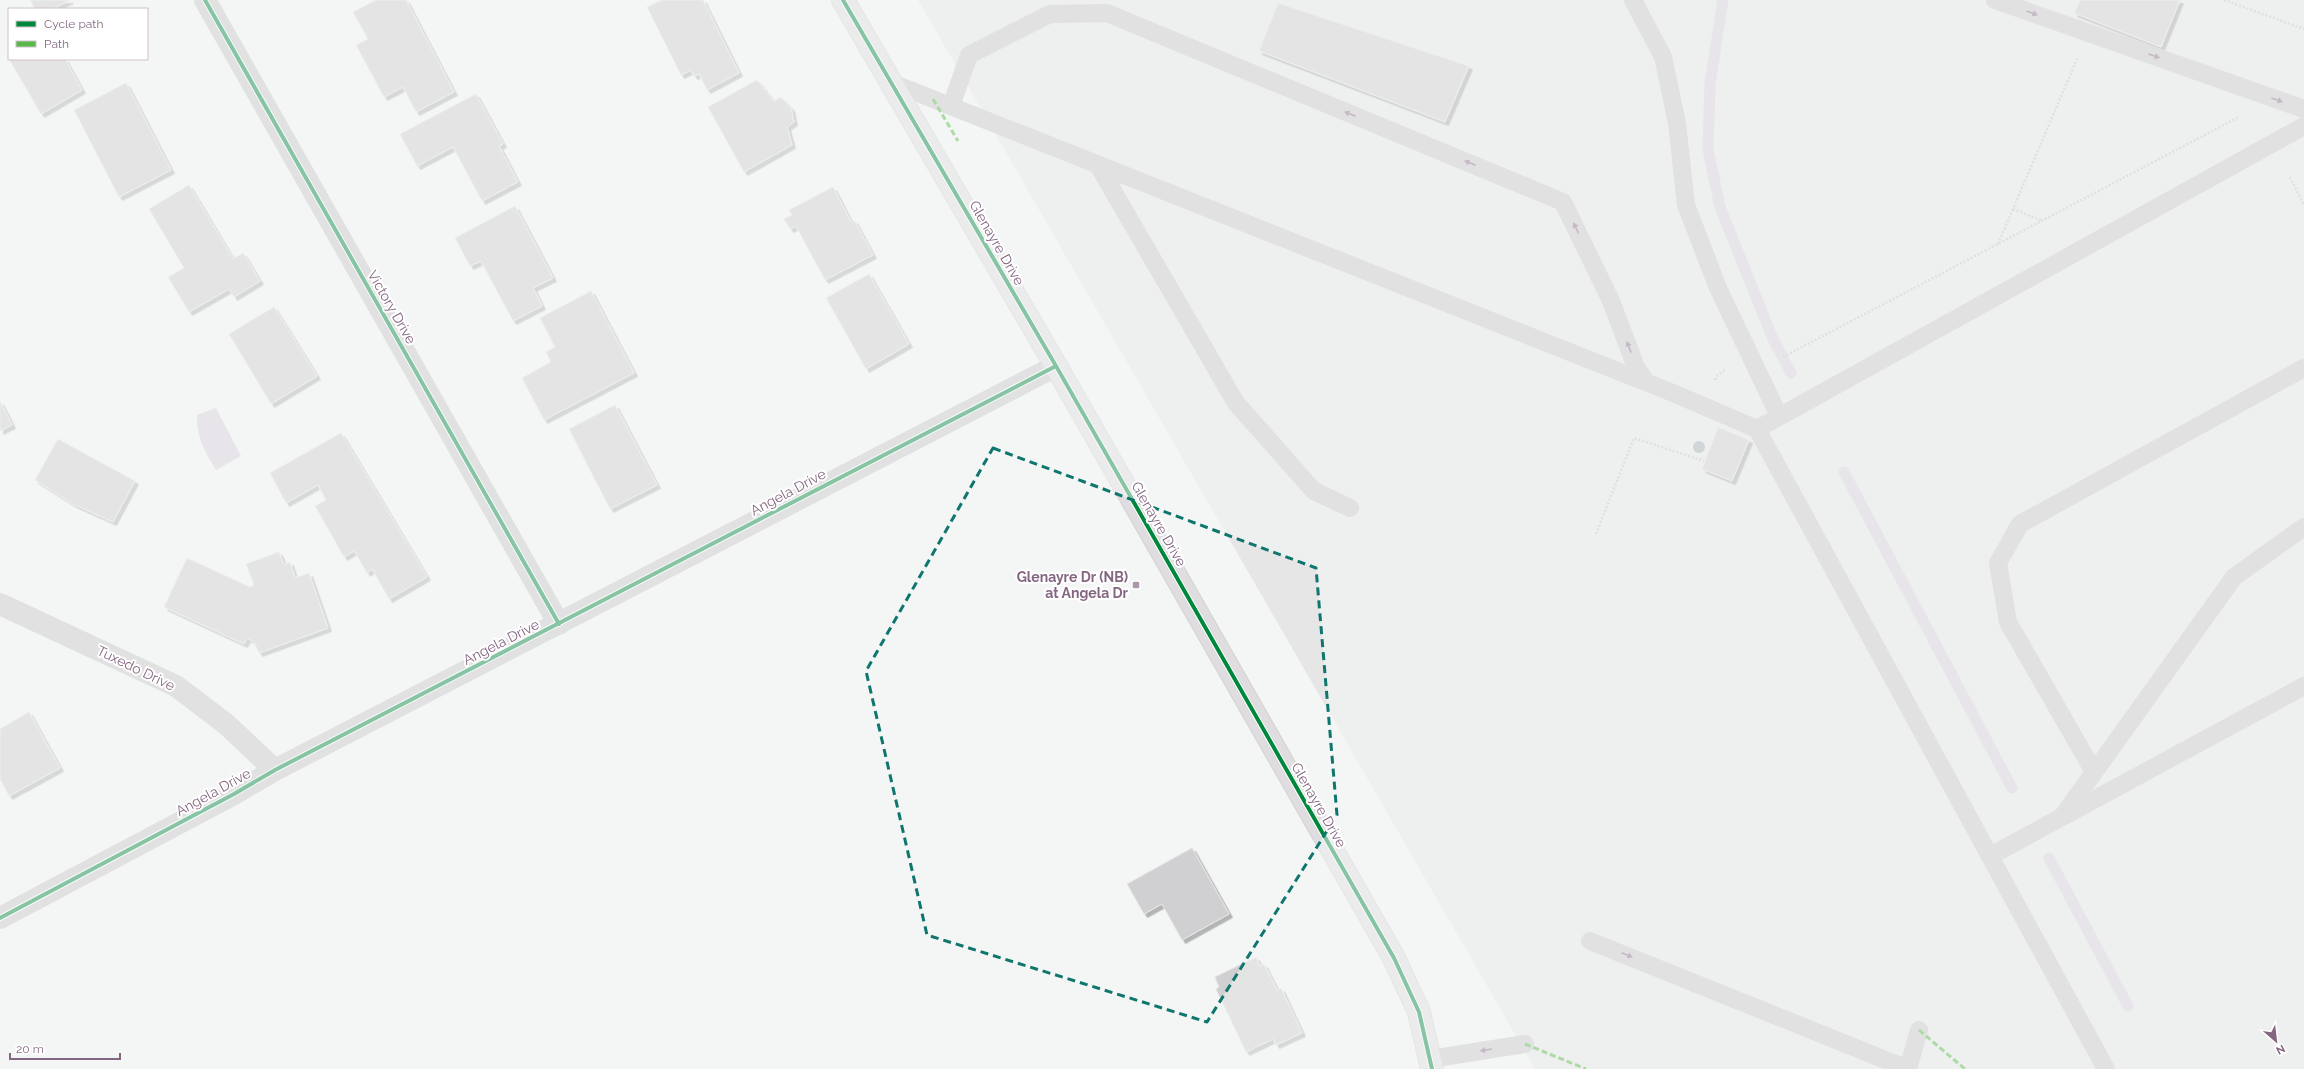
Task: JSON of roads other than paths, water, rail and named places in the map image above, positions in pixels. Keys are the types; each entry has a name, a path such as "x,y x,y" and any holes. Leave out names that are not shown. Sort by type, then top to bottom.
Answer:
{"street":[{"name":"Victory Drive","path":"206,0 559,624"},
{"name":"Glenayre Drive","path":"843,0 1056,366 1394,958 1419,1012 1431,1064"},
{"name":"Angela Drive","path":"0,918 227,798 275,770 1056,366"},
{"name":"Tuxedo Drive","path":"0,604 176,686 226,724 275,770"}],"lane":[{"path":"1633,0 1663,57 1677,123 1686,205 1718,288 1779,416"},
{"path":"1995,0 2304,109"},
{"path":"951,106 969,55 1050,14 1107,13 1563,202 1611,301 1636,367 1646,382"},
{"path":"890,82 1646,382 1757,429 2106,1069"},
{"path":"1757,429 2304,126"},
{"path":"1098,165 1236,404 1314,491 1350,508"},
{"path":"2094,772 2008,622 1998,562 2020,524 2304,368"},
{"path":"2062,817 2234,577 2304,527"},
{"path":"1990,856 2304,686"},
{"path":"1590,941 1908,1069 1919,1030"},
{"path":"1431,1064 1525,1044"}],"waterway":[{"path":"1723,0 1710,84 1708,149 1720,207 1773,339 1791,373"},
{"path":"1844,472 2012,788"},
{"path":"2049,858 2128,1006"}],"place":[{"name":"Glenayre Dr (NB) at Angela Dr","path":"1136,585"}]}
